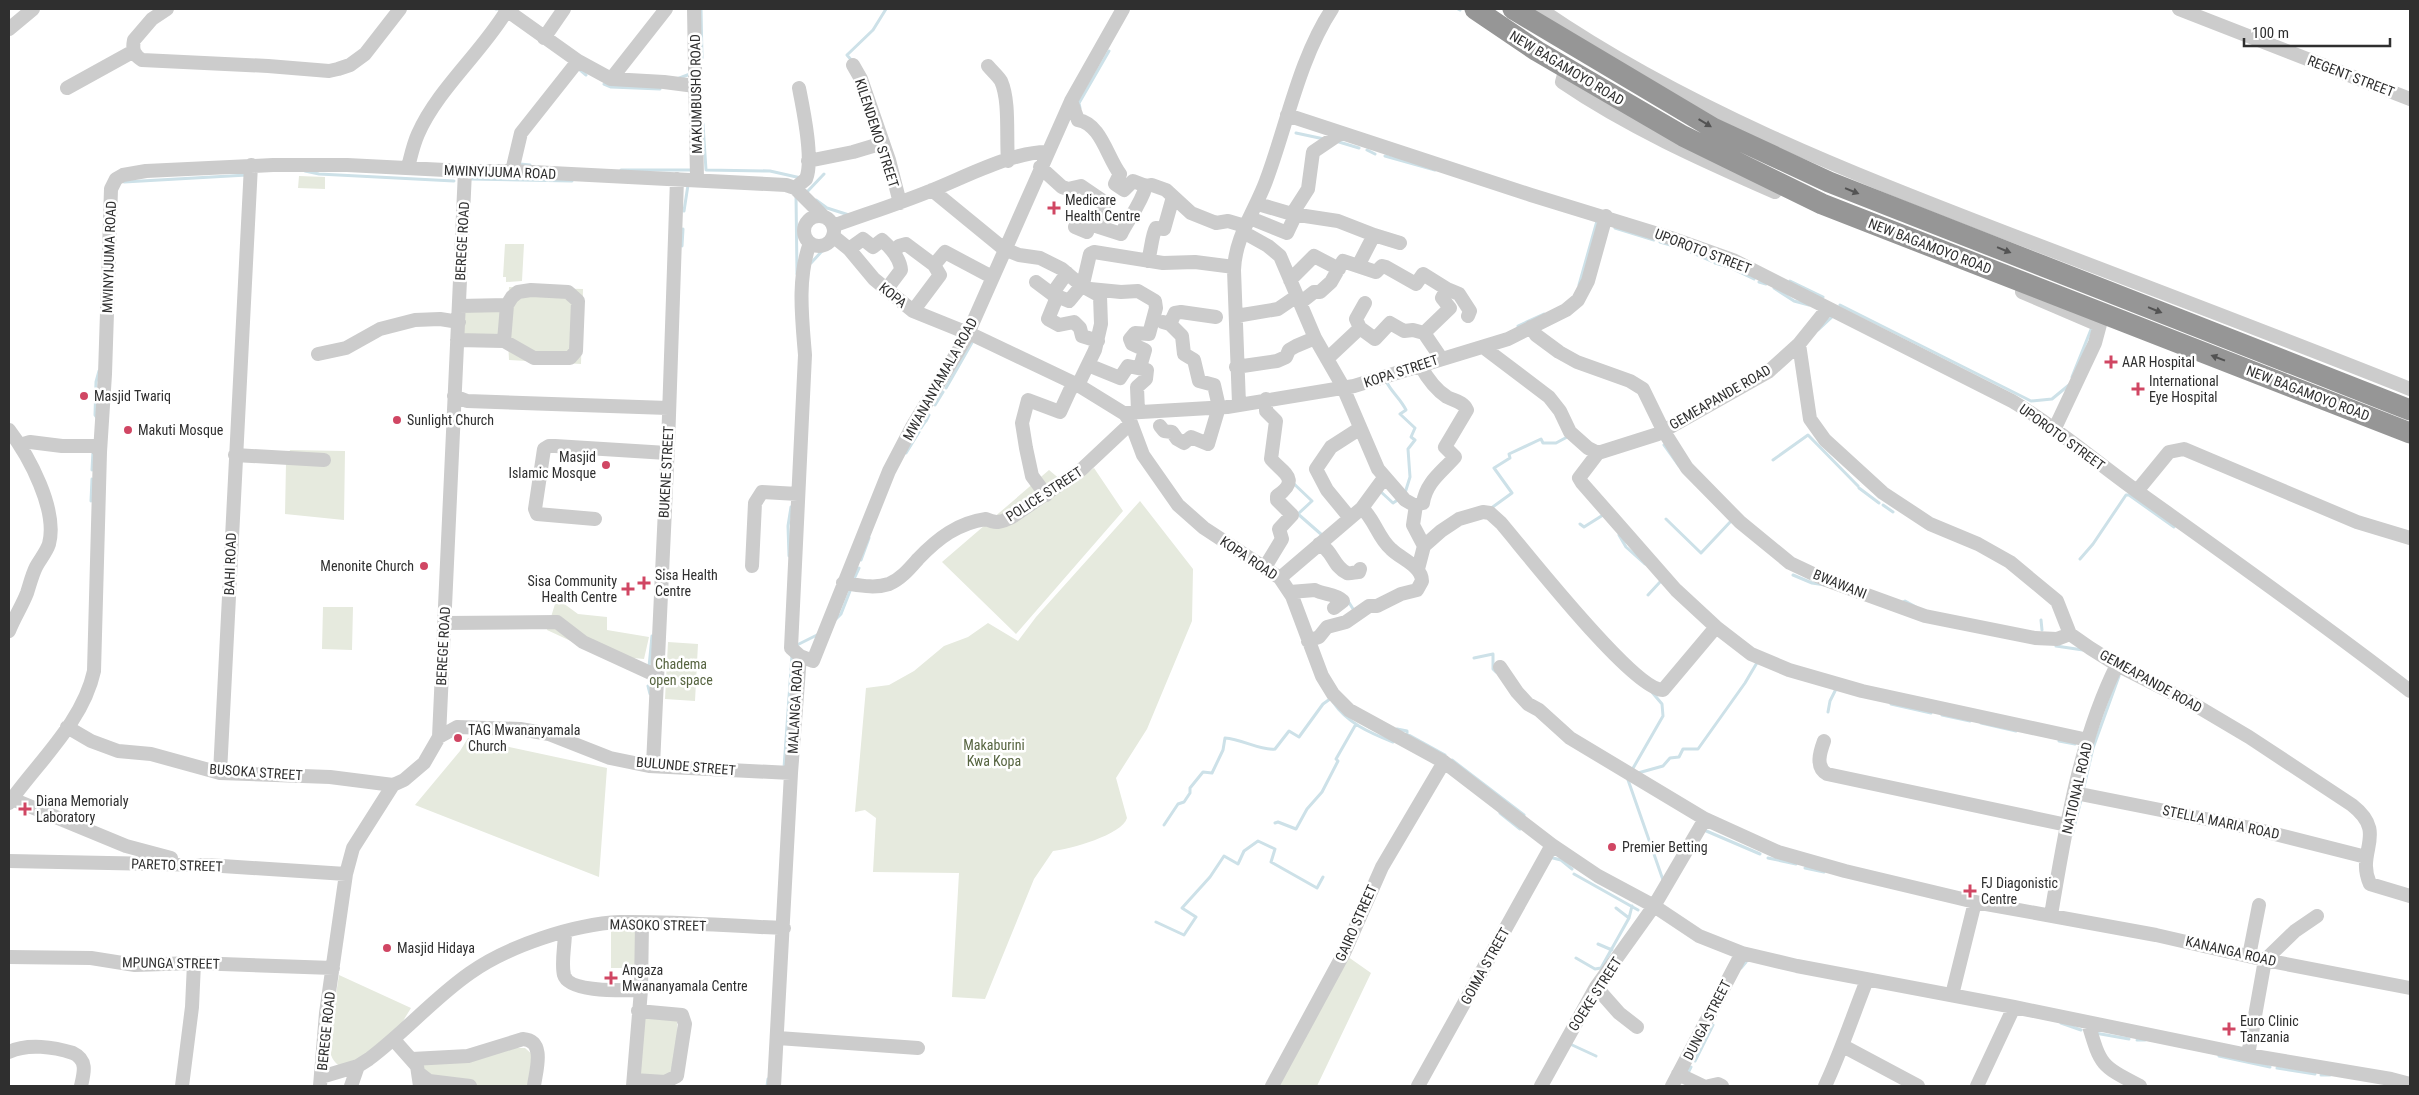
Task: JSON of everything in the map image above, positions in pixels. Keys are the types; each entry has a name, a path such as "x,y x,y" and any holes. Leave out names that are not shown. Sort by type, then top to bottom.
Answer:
{"highway":[{"name":"NEW BAGAMOYO ROAD","path":"1475,9 1506,31 1680,142 1822,204 2101,320 2410,432"},
{"name":"NEW BAGAMOYO ROAD","path":"1513,9 1713,128 1850,190 2410,410"}],"street":[{"path":"9,29 33,9"},
{"path":"167,9 136,35 134,51 136,56 142,60 150,62 259,65 328,71 350,65 366,54 400,9"},
{"path":"408,167 418,133 441,97 496,28 506,9 578,61 611,80 664,82 695,86"},
{"path":"544,38 564,9"},
{"path":"611,80 666,9"},
{"name":"MAKUMBUSHO ROAD","path":"694,9 697,179"},
{"name":"MWANANYAMALA ROAD","path":"800,656 813,661 889,471 967,334 1070,101 1124,9"},
{"path":"1239,404 1236,367 1234,267 1246,225 1258,204 1287,115 1318,34 1332,9"},
{"path":"1540,9 1661,84 1792,147 1882,185 2410,389"},
{"name":"REGENT STREET","path":"2180,9 2410,99"},
{"path":"67,88 134,51"},
{"path":"512,171 520,133 578,61"},
{"name":"KILENDEMO STREET","path":"853,65 861,78 883,143 900,203"},
{"path":"988,66 1000,81 1006,101 1008,161"},
{"path":"799,88 806,125 808,161 806,179 798,191 809,219 804,232 810,243 826,244 830,226"},
{"path":"1070,101 1078,120 1084,121 1098,134 1110,159 1120,174 1115,184 1111,184 1101,200"},
{"name":"UPOROTO STREET","path":"1287,115 1531,195 1606,216 1733,260 2012,401 2038,416 2137,492 2315,617 2410,690"},
{"path":"1115,184 1124,190 1133,181 1146,186 1150,184 1160,188 1188,211 1205,219 1219,223 1230,222 1287,233 1294,214 1308,189 1312,152 1341,133"},
{"path":"808,161 853,152 883,143"},
{"path":"830,226 900,203 980,170 1036,152 1046,152"},
{"name":"MWINYIJUMA ROAD","path":"9,801 42,762 67,727 91,686 94,671 100,452 106,374 111,188 116,179 124,175 146,171 251,165 408,167 465,171 512,171 697,179 786,185 798,191"},
{"name":"BAHI ROAD","path":"220,773 251,165"},
{"path":"1040,167 1062,187 1068,190 1081,186 1101,200 1105,206 1095,226"},
{"name":"BEREGE ROAD","path":"321,1082 326,1013 346,874 353,848 393,785 404,780 424,764 439,737 465,171"},
{"name":"BUKENE STREET","path":"653,766 677,178"},
{"path":"1075,227 1087,232 1091,225 1121,234 1127,220 1141,200 1146,186"},
{"path":"932,190 1004,249 1019,255 1040,258 1068,273 1100,296 1101,324 1098,341 1078,385 1072,388 1060,412 1028,400 1022,418 1032,476 1046,495"},
{"name":"KOPA","path":"798,191 830,226 874,280 913,312 967,334"},
{"path":"1148,260 1153,244 1153,231 1156,228 1164,229 1174,198"},
{"path":"1258,204 1294,214 1338,221 1400,243"},
{"path":"809,219 816,216 830,226"},
{"name":"KOPA STREET","path":"1131,416 1219,407 1343,388 1385,378 1441,358 1483,348 1566,310 1578,300 1588,281 1606,216"},
{"path":"1246,225 1275,251 1283,262 1315,338 1343,388 1358,429 1384,478 1409,503 1416,505 1422,503 1424,492 1455,457 1445,446 1467,410 1461,403 1445,396 1432,384 1420,365"},
{"path":"1358,266 1374,235"},
{"path":"849,250 863,239 873,247 882,240 899,260 901,270 886,290"},
{"name":"MALANGA ROAD","path":"774,1086 784,928 790,773 800,656 791,648 804,355 802,317 803,267 810,243"},
{"path":"894,253 898,246 906,244 934,264 940,275 913,312"},
{"path":"934,264 945,252 992,278"},
{"path":"1036,282 1055,295 1069,301 1086,287 1092,253 1234,267"},
{"path":"1290,280 1314,256 1339,269"},
{"path":"1236,316 1278,309 1314,292 1324,290 1343,261 1376,272 1382,266 1386,267 1416,284 1423,274 1459,294 1470,311 1468,316"},
{"path":"1068,273 1055,295 1048,319 1059,325 1074,322 1080,328 1082,336 1098,341"},
{"path":"1086,287 1142,292 1155,301 1156,308 1149,334 1135,333 1130,339 1132,344 1145,350 1140,367"},
{"path":"1424,333 1450,308 1442,298 1447,289"},
{"path":"457,340 504,341 534,358 570,358 576,351 578,300 568,292 518,292 512,297 507,306 504,341"},
{"path":"2054,430 2095,343 2101,320 2112,293"},
{"path":"1365,303 1356,319 1360,328 1375,339 1390,322 1404,331 1413,330 1424,333 1441,358"},
{"path":"459,306 507,306"},
{"name":"GEMEAPANDE ROAD","path":"1598,453 1658,434 1768,372 1799,344 1828,308"},
{"path":"1170,324 1175,314 1181,312 1216,317"},
{"path":"318,354 332,353 346,348 380,329 415,320 440,319 458,322"},
{"path":"1152,320 1170,324 1182,336 1184,353 1194,360 1199,382 1214,385 1219,407 1208,444 1191,437 1186,442 1180,441 1174,434 1164,431 1160,426"},
{"name":"BWAWANI","path":"1531,327 1536,335 1559,352 1639,386 1645,392 1663,430 1687,468 1725,508 1761,540 1790,562 1858,593 1925,616 2036,638 2057,639 2070,634"},
{"path":"1327,360 1360,328"},
{"path":"967,334 1078,385 1131,416 1137,387 1146,379 1147,370 1140,367 1126,366 1120,378 1088,365"},
{"path":"1236,367 1282,359 1296,346 1315,338"},
{"path":"1799,344 1810,419 1825,440 1884,493 1930,524 1978,544 2010,562 2057,601 2070,634"},
{"path":"1483,348 1549,397 1560,411 1570,432 1588,448 1598,453 1581,474 1579,478 1582,483 1676,590 1716,627 1751,654 1789,670 1879,695 2088,740"},
{"path":"454,396 467,400 668,408"},
{"path":"1265,567 1282,539 1279,529 1292,515 1277,500 1277,496 1286,490 1288,484 1286,472 1272,458 1276,421 1266,411 1266,400"},
{"name":"POLICE STREET","path":"843,583 863,586 889,584 906,572 940,537 956,528 973,521 986,519 993,523 1005,521 1082,469 1131,416"},
{"name":"KOPA ROAD","path":"1131,416 1144,455 1178,505 1204,528 1280,578 1290,592 1308,641 1328,685 1348,710 1444,762 1552,845 1598,876 1654,906 1699,936 1742,953 1867,980 2014,1007 2390,1082 2410,1084"},
{"path":"1350,518 1327,490 1316,468 1334,444 1358,429"},
{"path":"9,430 20,445 37,477 49,521 50,535 46,552 36,567 24,601 9,631"},
{"path":"20,445 30,442 62,446 95,446 100,452"},
{"path":"595,519 537,514 535,509 544,449 549,446 555,446 667,453"},
{"path":"2137,492 2169,452 2184,449 2357,522 2410,538"},
{"path":"235,455 324,460"},
{"path":"1280,578 1362,508 1384,478"},
{"path":"752,566 755,503 758,496 762,492 798,494"},
{"path":"1416,505 1413,525 1424,546"},
{"path":"1308,641 1319,637 1327,627 1346,622 1369,606 1377,606 1401,594 1417,590 1422,578 1418,570 1389,548 1374,521 1362,508"},
{"path":"1418,570 1424,546 1441,530 1473,513 1490,514 1501,523 1572,610 1634,672 1656,690 1663,690 1716,627"},
{"path":"1318,544 1329,550 1340,568 1346,572 1359,572 1360,569"},
{"path":"1290,592 1315,590 1320,593 1333,595 1343,601 1334,608"},
{"path":"444,623 558,622 583,642 657,676"},
{"name":"GEMEAPANDE ROAD","path":"2070,634 2116,665 2190,702 2242,733 2352,805 2361,812 2371,832 2365,872 2370,884 2410,896"},
{"name":"NATIONAL ROAD","path":"2051,915 2067,825 2088,740 2100,701 2116,665"},
{"name":"KANANGA ROAD","path":"1500,667 1522,698 1570,738 1705,818 1778,852 1845,871 1975,902 2156,935 2265,960 2410,988"},
{"name":"BUSOKA STREET","path":"67,727 91,741 118,751 151,754 220,773 330,777 393,785"},
{"name":"BULUNDE STREET","path":"439,737 457,727 520,730 549,734 610,758 653,766 695,770 790,773"},
{"path":"1824,741 1819,766 1827,774 2067,825"},
{"name":"GAIRO STREET","path":"1272,1086 1344,954 1382,868 1444,762"},
{"name":"STELLA MARIA ROAD","path":"2075,793 2251,828 2366,857"},
{"path":"9,801 63,819 126,846 173,859 207,864"},
{"name":"GOEKE STREET","path":"1541,1086 1596,987 1654,906 1705,818"},
{"name":"GOIMA STREET","path":"1418,1086 1552,845"},
{"name":"PARETO STREET","path":"9,861 207,864 346,874"},
{"path":"1952,995 1975,902"},
{"path":"2248,956 2259,905"},
{"path":"2248,1054 2265,960 2295,931 2317,916"},
{"path":"638,1011 682,1015 685,1024 677,1076 674,1079 665,1082 633,1083 638,1011 641,990 642,923"},
{"name":"MASOKO STREET","path":"321,1082 358,1066 394,1040 471,972 506,952 565,932 604,924 642,923 784,928"},
{"path":"565,932 564,975 568,983 579,987 641,990"},
{"name":"DUNGA STREET","path":"1675,1080 1742,953"},
{"name":"MPUNGA STREET","path":"9,957 91,958 135,965 194,963 333,968"},
{"path":"182,1086 192,1007 194,963"},
{"path":"1825,1086 1843,1046 1857,1002 1867,980"},
{"path":"1596,987 1619,1013 1637,1027"},
{"path":"1977,1086 2014,1007"},
{"path":"2088,1023 2101,1062 2108,1069 2140,1086"},
{"path":"778,1038 918,1048"},
{"path":"412,1059 468,1056 523,1039 529,1040 536,1044 538,1052 534,1086"},
{"path":"394,1040 412,1059 420,1080 470,1086"},
{"path":"1843,1046 1918,1086"},
{"path":"9,1052 22,1048 39,1047 74,1053 82,1060 85,1069 81,1086"},
{"path":"351,1086 358,1066"},
{"path":"1675,1080 1703,1086"},
{"path":"1709,1086 1718,1084 1722,1086"}],"green space":[{"path":"299,176 325,177 325,189 298,188"},
{"path":"505,244 524,244 522,281 506,282 506,277 503,277"},
{"path":"509,287 583,289 581,364 509,360 508,340 462,338 463,305 508,306"},
{"path":"290,450 345,451 344,520 285,514 286,463"},
{"path":"1094,468 1123,511 1016,634 942,562 1049,470 1068,486"},
{"name":"Makaburini Kwa Kopa","path":"1140,501 1193,569 1192,621 1147,729 1116,778 1127,818 1116,830 1106,835 1083,844 1053,851 1034,879 985,999 952,997 959,873 873,872 876,818 865,810 855,812 866,688 889,685 914,671 944,646 968,637 988,623 1018,641 1036,617"},
{"path":"563,603 578,614 607,617 607,630 649,637 644,659 601,655 547,630 555,604"},
{"path":"323,607 353,607 352,650 322,649"},
{"name":"Chadema open space","path":"668,642 698,644 695,701 665,699"},
{"path":"468,738 607,768 599,877 415,805 460,751"},
{"path":"611,929 637,930 636,968 611,968"},
{"path":"1344,954 1371,973 1317,1086 1276,1086"},
{"path":"339,975 411,1008 400,1026 350,1068 338,1065 331,1055 333,1014"},
{"path":"640,1014 677,1016 678,1052 670,1080 636,1075"},
{"path":"482,1048 525,1048 534,1056 533,1086 455,1086 422,1081 422,1062"}],"waterway":[{"path":"701,9 702,58"},
{"path":"853,62 847,55 873,30 886,9"},
{"path":"1080,108 1079,103 1109,51"},
{"path":"579,69 586,75"},
{"path":"677,79 690,74"},
{"path":"604,84 611,87 660,89"},
{"path":"703,124 706,170 770,171 801,178"},
{"path":"1296,133 1324,139"},
{"path":"1339,142 1359,148"},
{"path":"1367,150 1375,154"},
{"path":"1385,156 1435,170"},
{"path":"520,164 530,165"},
{"path":"621,170 692,170"},
{"path":"305,171 319,174 454,181"},
{"path":"806,193 824,174"},
{"path":"124,182 247,175"},
{"path":"470,179 572,181"},
{"path":"684,211 688,185"},
{"path":"796,195 797,274"},
{"path":"816,200 827,208 849,215"},
{"path":"1579,285 1597,221"},
{"path":"1615,228 1654,240"},
{"path":"682,246 683,229"},
{"path":"1660,242 1674,246"},
{"path":"811,263 823,250 835,244"},
{"path":"1686,250 1711,261"},
{"path":"1715,263 1729,267 1754,279"},
{"path":"1790,281 1823,297"},
{"path":"1759,282 1766,284"},
{"path":"1774,288 1794,301 1809,305"},
{"path":"1840,305 2031,401 2052,399 2069,385"},
{"path":"1518,326 1544,314"},
{"path":"1818,330 1833,316"},
{"path":"2072,377 2092,327"},
{"path":"946,388 974,339"},
{"path":"97,418 95,415 96,382 99,371"},
{"path":"1386,381 1406,410 1400,414 1415,428 1411,437 1415,440 1408,449 1410,477 1405,493"},
{"path":"935,405 943,392"},
{"path":"926,421 929,415"},
{"path":"921,428 925,422"},
{"path":"906,453 919,432"},
{"path":"1773,460 1808,435 1858,486"},
{"path":"1490,509 1512,493 1494,468 1510,458 1509,454 1541,439 1543,443 1556,443 1569,436"},
{"path":"1664,445 1679,466"},
{"path":"92,470 93,451"},
{"path":"91,501 92,479"},
{"path":"1292,482 1312,501 1298,514 1322,535"},
{"path":"1859,488 1879,503"},
{"path":"1380,491 1393,503 1399,499"},
{"path":"2080,559 2093,544 2126,495 2129,495 2174,527"},
{"path":"1883,505 1893,512"},
{"path":"789,556 788,526 791,507"},
{"path":"1580,524 1584,527 1603,515"},
{"path":"1666,519 1701,553 1732,520"},
{"path":"1619,535 1626,547 1645,564"},
{"path":"861,560 869,538"},
{"path":"853,581 859,568"},
{"path":"1793,575 1812,583 1825,585"},
{"path":"1648,595 1660,582"},
{"path":"836,619 841,614 850,591"},
{"path":"1348,601 1355,612"},
{"path":"1901,603 1905,601 1916,607"},
{"path":"2041,620 2042,630"},
{"path":"795,646 819,634"},
{"path":"649,667 652,636"},
{"path":"2056,646 2083,650"},
{"path":"1474,658 1493,654 1493,669 1496,672"},
{"path":"784,768 792,655"},
{"path":"1638,773 1663,766 1670,758 1679,757 1683,749 1698,749 1745,683 1758,661"},
{"path":"2083,791 2093,748 2119,676"},
{"path":"648,686 650,694"},
{"path":"1828,712 1830,701 1837,687"},
{"path":"1632,770 1663,716 1662,704 1651,691"},
{"path":"1164,825 1178,804 1184,802 1190,793 1190,788 1203,772 1212,773 1223,750 1225,738 1275,749 1289,731 1299,737 1323,704 1330,699"},
{"path":"1333,702 1352,722 1393,742"},
{"path":"1891,704 1931,713"},
{"path":"1942,715 1970,721"},
{"path":"1981,723 2016,731"},
{"path":"1275,823 1278,822 1296,829 1307,809 1322,792 1338,761 1336,759 1356,724"},
{"path":"1397,729 1407,731 1407,734 1445,755"},
{"path":"2059,741 2075,744"},
{"path":"1452,760 1524,815"},
{"path":"1627,777 1663,880"},
{"path":"2072,835 2081,800"},
{"path":"1500,813 1520,829"},
{"path":"1704,830 1760,854"},
{"path":"1156,922 1184,935 1196,917 1182,908 1210,877 1224,856 1238,864 1244,851 1258,841 1275,849 1271,862 1317,888 1323,877"},
{"path":"1549,857 1561,860 1572,869"},
{"path":"1768,858 1796,864"},
{"path":"1805,868 1824,872"},
{"path":"1574,874 1638,910"},
{"path":"1576,958 1595,969 1601,968 1629,918 1632,906"},
{"path":"1616,908 1629,918"},
{"path":"1598,944 1612,950"},
{"path":"1741,968 1746,962"},
{"path":"2061,1023 2081,1030"},
{"path":"1695,1061 1713,1025"},
{"path":"2095,1033 2129,1039"},
{"path":"2137,1040 2145,1040"},
{"path":"1570,1044 1596,1056"},
{"path":"2219,1056 2270,1067"},
{"path":"1687,1075 1691,1067"},
{"path":"2277,1068 2315,1074"},
{"path":"2321,1075 2330,1075"},
{"path":"767,1086 768,1079"}],"place":[{"name":"Medicare Health Centre","path":"1054,208"},
{"name":"AAR Hospital","path":"2111,362"},
{"name":"International Eye Hospital","path":"2138,389"},
{"name":"Masjid Twariq","path":"84,396"},
{"name":"Sunlight Church","path":"397,420"},
{"name":"Makuti Mosque","path":"128,430"},
{"name":"Masjid Islamic Mosque","path":"606,465"},
{"name":"Menonite Church","path":"424,566"},
{"name":"Sisa Health Centre","path":"644,583"},
{"name":"Sisa Community Health Centre","path":"628,589"},
{"name":"TAG Mwananyamala Church","path":"458,738"},
{"name":"Diana Memorialy Laboratory","path":"25,809"},
{"name":"Premier Betting","path":"1612,847"},
{"name":"FJ Diagonistic Centre","path":"1970,891"},
{"name":"Masjid Hidaya","path":"387,948"},
{"name":"Angaza Mwananyamala Centre","path":"611,978"},
{"name":"Euro Clinic Tanzania","path":"2229,1029"}]}
